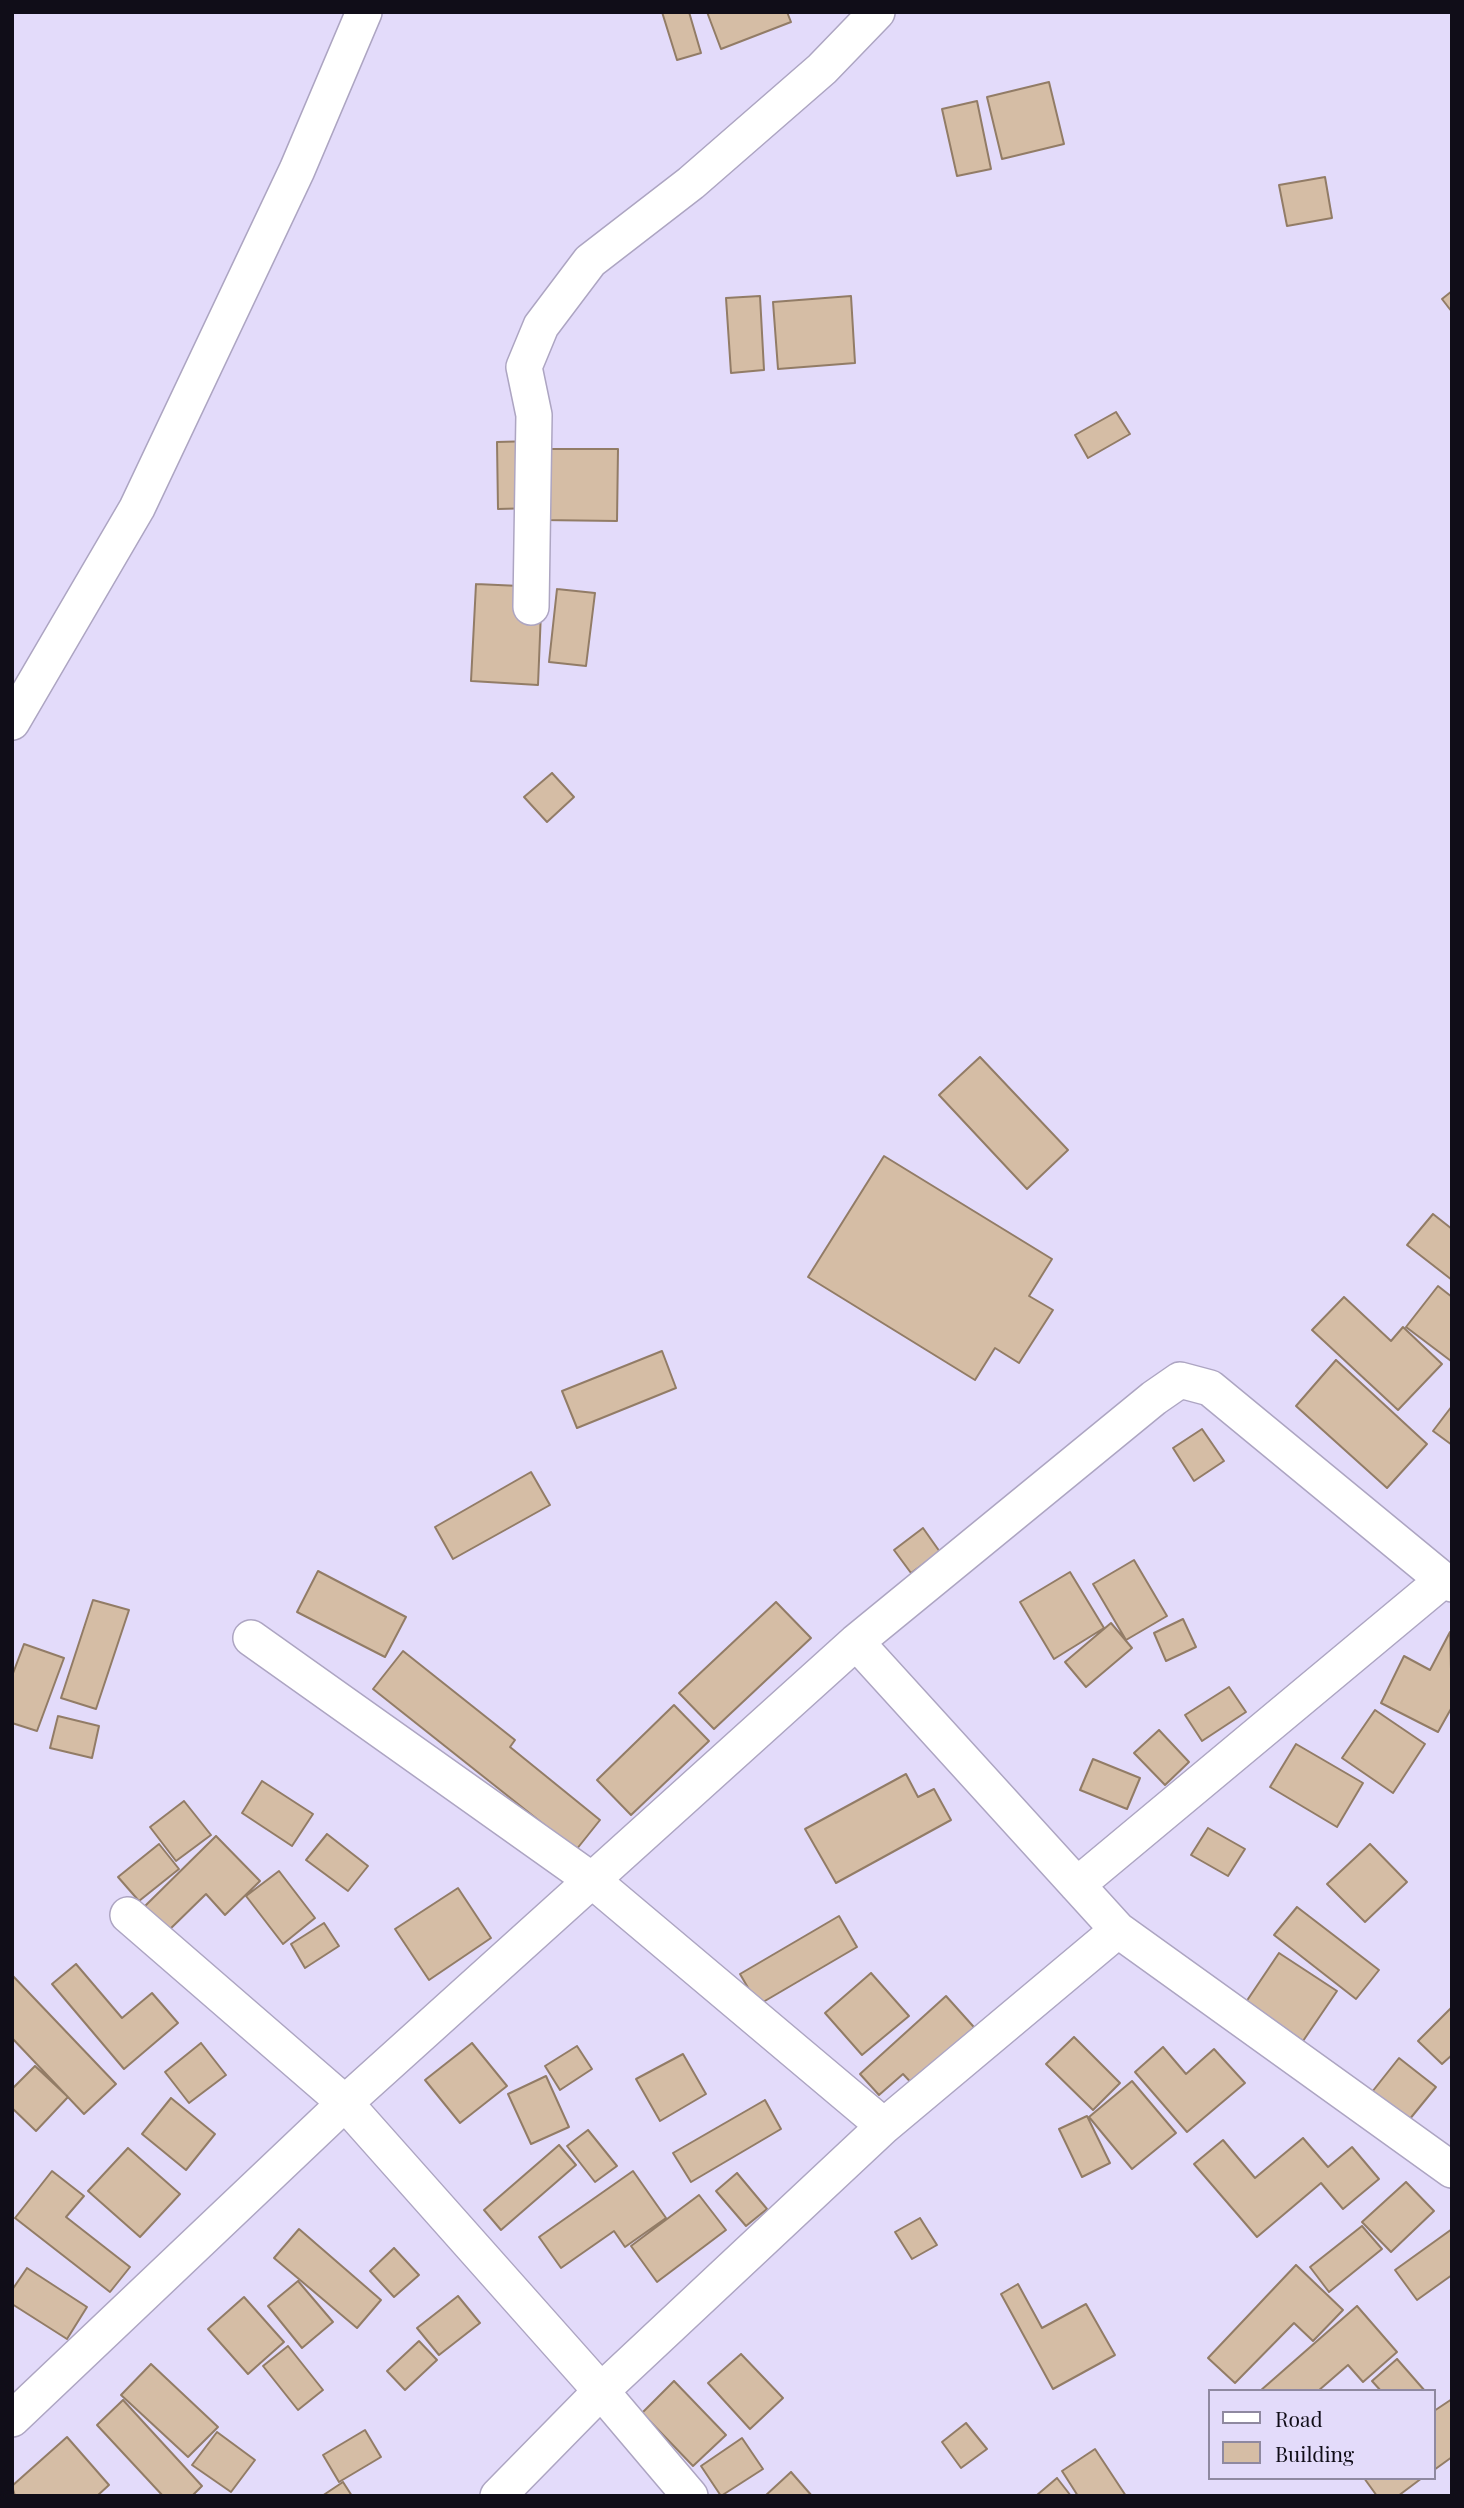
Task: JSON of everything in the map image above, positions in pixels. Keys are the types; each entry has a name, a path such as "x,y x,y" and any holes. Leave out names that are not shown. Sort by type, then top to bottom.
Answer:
{"street":[{"path":"12,722 137,508 297,170 364,12"},
{"path":"531,607 534,415 524,367 541,327 590,261 691,183 802,87 877,12"},
{"path":"12,2419 345,2103 856,1642 1154,1398 1180,1380 1210,1388 1447,1582 1077,1885"},
{"path":"251,1638 593,1881 884,2126"},
{"path":"856,1642 1118,1930 1452,2170"},
{"path":"128,1915 345,2103 601,2391 690,2496"},
{"path":"498,2496 601,2391 884,2126 1118,1930"}],"building":[{"path":"662,12 689,12 701,53 677,60"},
{"path":"707,12 787,12 791,22 721,49"},
{"path":"1049,82 1064,144 1002,159 987,97"},
{"path":"977,101 991,169 957,176 942,109"},
{"path":"1325,177 1332,218 1287,226 1279,185"},
{"path":"1452,291 1452,312 1442,299"},
{"path":"760,296 764,370 731,373 726,298"},
{"path":"851,296 855,363 778,369 773,302"},
{"path":"1116,412 1130,434 1088,458 1075,435"},
{"path":"534,441 535,508 498,509 497,442"},
{"path":"543,449 618,449 617,521 542,520"},
{"path":"476,584 542,587 538,685 471,681"},
{"path":"557,589 595,593 586,666 549,662"},
{"path":"552,773 574,797 547,822 524,797"},
{"path":"980,1057 1068,1150 1027,1189 939,1095"},
{"path":"884,1156 1052,1259 1029,1296 1053,1310 1019,1363 995,1348 975,1380 808,1277"},
{"path":"1433,1214 1452,1229 1452,1280 1407,1245"},
{"path":"1438,1286 1452,1297 1451,1361 1406,1327"},
{"path":"1344,1297 1391,1341 1403,1327 1442,1364 1398,1410 1312,1330"},
{"path":"662,1351 676,1388 577,1428 562,1391"},
{"path":"1336,1360 1427,1444 1387,1488 1296,1406"},
{"path":"1452,1406 1452,1445 1433,1431"},
{"path":"1202,1429 1224,1461 1194,1481 1173,1448"},
{"path":"531,1472 550,1505 453,1559 435,1527"},
{"path":"923,1528 940,1552 911,1573 894,1550"},
{"path":"1134,1560 1167,1616 1126,1640 1093,1584"},
{"path":"318,1571 406,1617 385,1657 297,1612"},
{"path":"1070,1572 1104,1628 1054,1659 1020,1602"},
{"path":"93,1600 129,1610 96,1709 61,1698"},
{"path":"776,1602 811,1638 714,1729 679,1693"},
{"path":"1183,1619 1196,1647 1166,1661 1154,1633"},
{"path":"1111,1623 1132,1648 1086,1687 1065,1662"},
{"path":"1450,1632 1452,1707 1438,1732 1381,1703 1404,1656 1430,1670"},
{"path":"24,1644 64,1658 37,1731 12,1723 12,1676"},
{"path":"403,1651 515,1740 510,1747 600,1820 576,1850 373,1689"},
{"path":"1229,1687 1246,1712 1202,1741 1185,1715"},
{"path":"674,1705 709,1741 631,1815 597,1780"},
{"path":"1375,1710 1425,1744 1393,1793 1342,1758"},
{"path":"58,1716 99,1726 92,1758 50,1748"},
{"path":"1159,1730 1189,1762 1165,1785 1134,1753"},
{"path":"1296,1744 1363,1783 1337,1827 1270,1787"},
{"path":"1093,1759 1140,1778 1127,1809 1080,1790"},
{"path":"906,1774 918,1797 934,1789 951,1820 836,1883 805,1829"},
{"path":"262,1781 313,1814 292,1846 242,1813"},
{"path":"184,1801 211,1835 176,1861 150,1827"},
{"path":"1208,1828 1245,1849 1228,1876 1191,1855"},
{"path":"327,1834 368,1866 348,1891 306,1860"},
{"path":"216,1836 260,1881 225,1915 206,1894 166,1933 142,1909"},
{"path":"159,1844 179,1869 139,1901 118,1877"},
{"path":"1370,1844 1407,1882 1365,1922 1327,1884"},
{"path":"279,1871 315,1918 283,1944 246,1896"},
{"path":"458,1888 491,1938 429,1980 395,1929"},
{"path":"1297,1907 1379,1970 1356,1999 1274,1935"},
{"path":"839,1916 857,1947 758,2005 740,1974"},
{"path":"324,1923 339,1946 305,1968 291,1944"},
{"path":"1279,1953 1337,1991 1303,2041 1246,2002"},
{"path":"76,1964 122,2018 152,1993 178,2023 124,2069 52,1984"},
{"path":"871,1973 909,2016 862,2055 825,2013"},
{"path":"12,1975 116,2084 84,2114 12,2038"},
{"path":"946,1996 981,2035 919,2091 903,2074 879,2095 860,2074"},
{"path":"1452,2007 1452,2055 1442,2064 1418,2041"},
{"path":"1074,2037 1120,2083 1093,2110 1046,2064"},
{"path":"201,2043 226,2075 189,2103 165,2072"},
{"path":"472,2043 507,2086 460,2123 425,2080"},
{"path":"577,2046 592,2069 560,2090 545,2066"},
{"path":"1163,2047 1186,2074 1214,2049 1245,2083 1187,2132 1135,2072"},
{"path":"683,2054 706,2094 660,2121 636,2079"},
{"path":"1399,2058 1436,2087 1409,2120 1372,2092"},
{"path":"35,2066 68,2097 36,2131 12,2108 12,2089"},
{"path":"546,2076 569,2127 531,2144 508,2094"},
{"path":"1132,2081 1176,2133 1132,2169 1089,2117"},
{"path":"171,2098 215,2134 186,2170 142,2134"},
{"path":"765,2100 781,2129 691,2182 673,2153"},
{"path":"1087,2116 1110,2163 1082,2177 1059,2129"},
{"path":"588,2130 617,2166 595,2182 567,2146"},
{"path":"1303,2138 1328,2167 1352,2147 1379,2179 1343,2209 1321,2183 1257,2237 1194,2164 1223,2140 1255,2178"},
{"path":"559,2145 576,2165 501,2230 484,2210"},
{"path":"128,2148 180,2194 140,2237 88,2191"},
{"path":"52,2171 84,2196 66,2217 130,2267 110,2292 15,2218"},
{"path":"633,2171 666,2218 625,2247 614,2231 561,2268 539,2237"},
{"path":"737,2173 767,2209 746,2226 716,2191"},
{"path":"1406,2182 1434,2211 1391,2252 1362,2222"},
{"path":"699,2195 726,2230 657,2282 631,2246"},
{"path":"920,2218 937,2245 912,2259 895,2232"},
{"path":"1362,2226 1382,2249 1329,2292 1310,2267"},
{"path":"299,2229 381,2300 357,2328 274,2258"},
{"path":"1452,2229 1452,2275 1417,2300 1395,2270"},
{"path":"394,2248 419,2275 394,2297 370,2271"},
{"path":"1296,2265 1343,2310 1313,2341 1294,2323 1235,2383 1208,2358"},
{"path":"27,2268 87,2307 67,2339 12,2304 12,2290"},
{"path":"298,2281 333,2322 302,2348 268,2306"},
{"path":"1018,2284 1042,2328 1086,2304 1115,2355 1053,2389 1001,2294"},
{"path":"458,2296 480,2323 439,2355 417,2328"},
{"path":"244,2297 284,2342 248,2374 208,2329"},
{"path":"1357,2306 1397,2352 1363,2382 1348,2365 1320,2389 1262,2389"},
{"path":"419,2341 437,2360 405,2390 387,2371"},
{"path":"288,2346 323,2390 298,2410 263,2366"},
{"path":"741,2354 783,2398 750,2429 708,2383"},
{"path":"1397,2359 1423,2389 1379,2389 1372,2381"},
{"path":"151,2364 218,2427 188,2457 121,2395"},
{"path":"674,2381 726,2435 693,2466 642,2413"},
{"path":"1452,2399 1452,2457 1436,2469 1436,2410"},
{"path":"123,2400 202,2486 192,2496 163,2496 97,2425"},
{"path":"966,2423 987,2449 961,2468 942,2442"},
{"path":"365,2430 381,2457 339,2482 323,2455"},
{"path":"217,2432 255,2460 231,2492 192,2465"},
{"path":"67,2437 109,2485 97,2496 15,2496 12,2486"},
{"path":"742,2438 763,2469 721,2496 701,2466"},
{"path":"1095,2449 1126,2496 1078,2496 1062,2471"},
{"path":"791,2472 812,2496 765,2496"},
{"path":"1057,2478 1071,2496 1037,2495"},
{"path":"1365,2480 1419,2480 1398,2496 1377,2496"},
{"path":"343,2482 352,2496 322,2496"}]}
